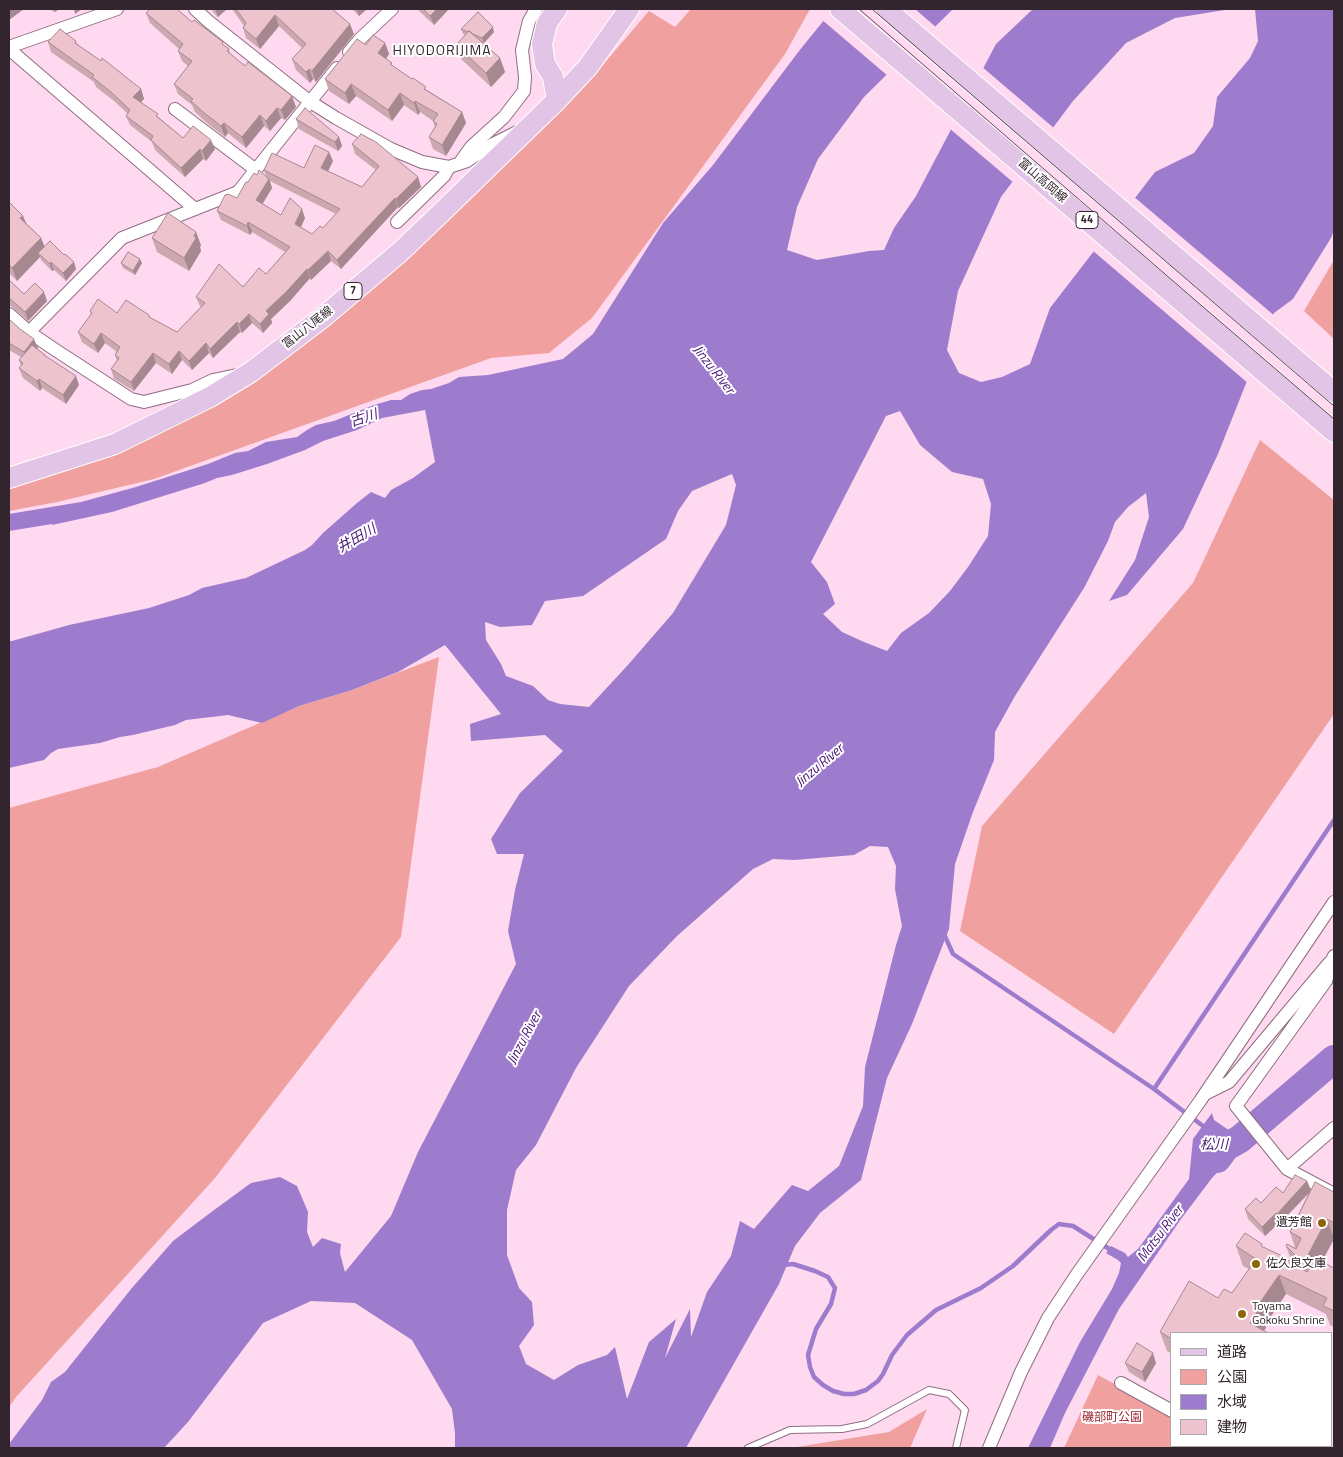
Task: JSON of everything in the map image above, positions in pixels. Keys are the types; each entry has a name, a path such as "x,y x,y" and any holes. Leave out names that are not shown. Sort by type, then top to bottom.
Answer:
{"main road":[{"path":"557,9 547,22 542,44 545,64 553,77 557,100"},
{"name":"富山八尾線","path":"9,478 115,444 210,397 251,372 322,318 400,252 557,100 588,67 629,9"},
{"name":"富山高岡線","path":"840,9 1334,432"},
{"name":"44","path":"886,9 1334,392"}],"street":[{"path":"117,9 9,48 195,209"},
{"path":"195,9 309,101 391,149 422,162 454,165 467,161 492,144 531,126"},
{"path":"30,332 122,238 238,192 361,38 392,9"},
{"path":"397,222 471,147 504,117 524,91 525,77 522,50 529,21 536,9"},
{"path":"175,108 256,170"},
{"path":"9,314 57,351 131,399 144,402 192,390 213,380 251,372"},
{"path":"989,1448 1021,1372 1048,1318 1204,1095 1334,902"},
{"path":"1204,1095 1229,1082 1333,960"},
{"path":"1333,960 1326,981 1236,1106 1287,1169 1334,1194"},
{"path":"1287,1169 1334,1128"},
{"path":"1121,1382 1170,1410"}],"lane":[{"path":"748,1448 790,1430 842,1429 867,1424 929,1390 949,1394 965,1410 956,1448"}],"green space":[{"path":"691,9 810,9 785,54 592,318 549,353 491,358 154,479 57,502 9,511 9,487 150,439 254,379 595,74 649,11 675,27"},
{"path":"1334,260 1334,339 1304,311"},
{"path":"1260,440 1334,500 1334,714 1114,1034 960,931 982,826 1193,583"},
{"path":"439,657 401,937 215,1178 9,1407 9,808 158,767 299,706 352,690"},
{"name":"磯部町公園","path":"1098,1375 1170,1414 1170,1447 1213,1447 1212,1448 1064,1448"},
{"path":"927,1409 910,1448 791,1448 889,1432"}],"water":[{"path":"833,9 953,9 864,97 818,159 797,207 787,250 817,260 884,250 894,228 916,196 996,44 1033,9 1231,9 1175,18 1126,43 1073,101 1001,197 958,291 947,350 959,373 981,382 1002,377 1030,364 1050,308 1155,172 1194,153 1213,126 1217,97 1250,58 1258,41 1255,9 1334,9 1334,230 1331,238 1293,299 1274,313 1218,454 1183,529 1127,595 1109,601 1135,560 1149,517 1146,493 1128,507 1115,522 1108,541 1084,588 1015,696 995,732 994,760 955,864 949,929 912,1024 887,1078 861,1180 820,1213 795,1246 779,1284 686,1448 455,1448 452,1409 412,1340 355,1303 311,1301 263,1323 188,1422 164,1448 9,1448 9,1444 42,1400 51,1382 65,1372 131,1289 173,1241 251,1183 280,1177 297,1186 308,1212 307,1232 313,1247 322,1238 341,1244 340,1253 345,1272 391,1216 418,1152 516,964 508,931 524,854 497,854 491,839 520,793 563,751 545,735 471,741 470,724 501,714 445,645 398,672 352,690 299,706 262,723 228,715 186,720 175,725 100,743 58,749 44,760 9,768 9,641 69,625 149,608 189,595 202,588 246,578 305,550 371,492 385,498 391,490 413,478 435,462 425,410 382,418 357,430 323,441 267,464 112,512 52,525 9,531 9,514 81,502 136,487 208,464 235,453 248,451 266,442 297,437 316,425 334,421 391,400 401,400 410,394 449,383 459,377 488,375 563,359 593,334 663,223 713,165","holes":["900,411 920,445 952,472 983,479 991,504 988,536 968,567 950,591 929,613 901,633 887,651 842,632 823,614 835,604 827,582 811,562 886,416","732,474 736,485 726,525 673,613 589,707 560,704 548,700 533,686 506,676 486,640 485,622 500,627 532,625 545,601 583,596 666,539 678,511 692,491","870,846 888,847 896,866 895,889 902,926 865,1067 863,1106 839,1166 808,1191 792,1185 754,1229 740,1221 731,1256 707,1292 691,1337 690,1309 665,1358 676,1319 649,1342 627,1399 615,1347 607,1355 578,1365 554,1380 526,1364 519,1346 534,1325 532,1302 519,1288 507,1255 507,1210 516,1170 536,1145 576,1068 629,986 677,936 753,869 773,859 794,860 854,855"]},
{"name":"松川","path":"1334,1050 1334,1067 1268,1122 1266,1121 1260,1128 1255,1122 1262,1115 1261,1113"},
{"name":"松川","path":"1212,1113 1214,1120 1236,1135 1242,1131 1249,1138 1246,1140 1248,1144 1212,1178 1181,1219 1119,1309 1065,1413 1050,1448 1028,1448 1080,1342 1112,1289 1119,1273 1121,1263 1106,1253 1111,1246 1125,1253 1128,1257 1138,1249 1189,1179 1193,1139"}],"pier":[{"path":"830,9 915,9 937,28 888,76 821,19"},
{"path":"981,66 1055,129 1014,183 949,128"},
{"path":"1133,196 1276,317 1249,384 1092,250"}],"building":[{"path":"150,9 177,9 192,22 194,20 223,42 222,44 229,49 227,51 245,66 248,62 292,96 281,110 277,108 266,121 260,115 242,137 224,123 221,126 203,112 191,101 193,99 174,84 192,61 178,51 183,44 146,13"},
{"path":"236,9 332,9 350,24 312,71 309,69 306,72 292,59 306,44 275,15 256,39 243,28 246,23"},
{"path":"423,9 437,9 430,16"},
{"path":"478,12 493,27 482,38 461,29"},
{"path":"60,29 76,41 75,43 101,61 102,58 141,89 133,97 158,114 156,116 183,138 193,126 211,140 202,151 200,149 181,168 151,140 153,136 126,116 130,110 92,77 94,75 48,42"},
{"path":"469,31 500,58 486,73 456,45"},
{"path":"373,35 385,43 378,53 392,63 390,64 426,87 424,89 462,112 442,145 429,137 437,124 433,121 438,114 415,101 414,103 400,93 388,110 351,84 345,93 325,79 357,39 366,45"},
{"path":"305,108 339,137 335,142 296,119"},
{"path":"361,134 376,142 418,177 395,198 337,260 328,251 307,269 266,311 269,314 260,324 249,314 239,324 237,322 210,349 206,343 189,361 179,351 169,364 153,353 131,382 111,369 119,358 115,355 120,347 101,333 94,344 78,332 92,313 90,311 98,299 117,313 126,300 149,315 149,317 177,332 205,303 196,297 219,264 243,287 259,268 266,274 290,247 248,222 247,226 217,211 225,195 228,194 237,198 246,182 254,173 257,175 259,170 269,179 256,200 281,215 290,198 302,209 295,224 312,234 320,226 323,228 340,209 264,170 272,153 304,168 315,145 329,152 321,168 362,187 379,166 352,144"},
{"path":"9,202 23,216 20,218 41,238 12,268 9,265"},
{"path":"168,213 196,232 194,236 196,238 184,258 152,238"},
{"path":"50,241 74,262 63,273 38,253"},
{"path":"128,252 140,259 133,271 121,263"},
{"path":"9,280 24,294 35,283 44,292 25,312 9,298"},
{"path":"9,319 34,339 24,352 9,343"},
{"path":"32,345 76,376 63,395 39,379 37,381 19,368 23,363 19,360"},
{"path":"1295,1175 1307,1181 1277,1214 1262,1227 1245,1209 1256,1198 1261,1203 1276,1187 1283,1193"},
{"path":"1315,1182 1334,1192 1334,1223 1327,1219 1308,1255 1334,1268 1334,1311 1323,1306 1327,1298 1279,1275 1257,1307 1259,1309 1250,1323 1266,1332 1170,1332 1170,1338 1160,1332 1189,1281 1218,1298 1224,1289 1232,1293 1256,1259 1236,1246 1245,1233 1262,1244 1261,1246 1280,1255 1307,1272 1309,1269 1286,1246 1287,1244 1296,1249 1301,1238 1290,1232"},
{"path":"1137,1343 1153,1353 1142,1372 1125,1363"},
{"path":"1318,1447 1320,1448 1286,1448"}],"waterway":[{"path":"1154,1089 1334,820"},
{"path":"943,932 953,954 1154,1089 1207,1129"},
{"name":"Matsu River","path":"1217,1159 1226,1147 1240,1139 1334,1059"},
{"path":"783,1265 793,1264 815,1271 828,1277 835,1288 831,1304 816,1329 808,1355 810,1367 814,1377 823,1385 833,1391 854,1394 866,1390 878,1381 892,1355 907,1335 936,1310 981,1288 1013,1266 1059,1224 1073,1226 1114,1252"}],"tram line":[{"path":"859,9 1334,419"},
{"path":"872,9 1334,406"}],"place":[{"name":"遺芳館","path":"1322,1223"},
{"name":"佐久良文庫","path":"1256,1264"},
{"name":"Toyama Gokoku Shrine","path":"1242,1314"}],"district":[{"name":"HIYODORIJIMA","path":"442,52"}],"water label":[{"name":"Jinzu River","path":"713,370"},
{"name":"古川","path":"364,419"},
{"name":"井田川","path":"357,539"},
{"name":"Jinzu River","path":"820,766"},
{"name":"Jinzu River","path":"525,1038"}]}
